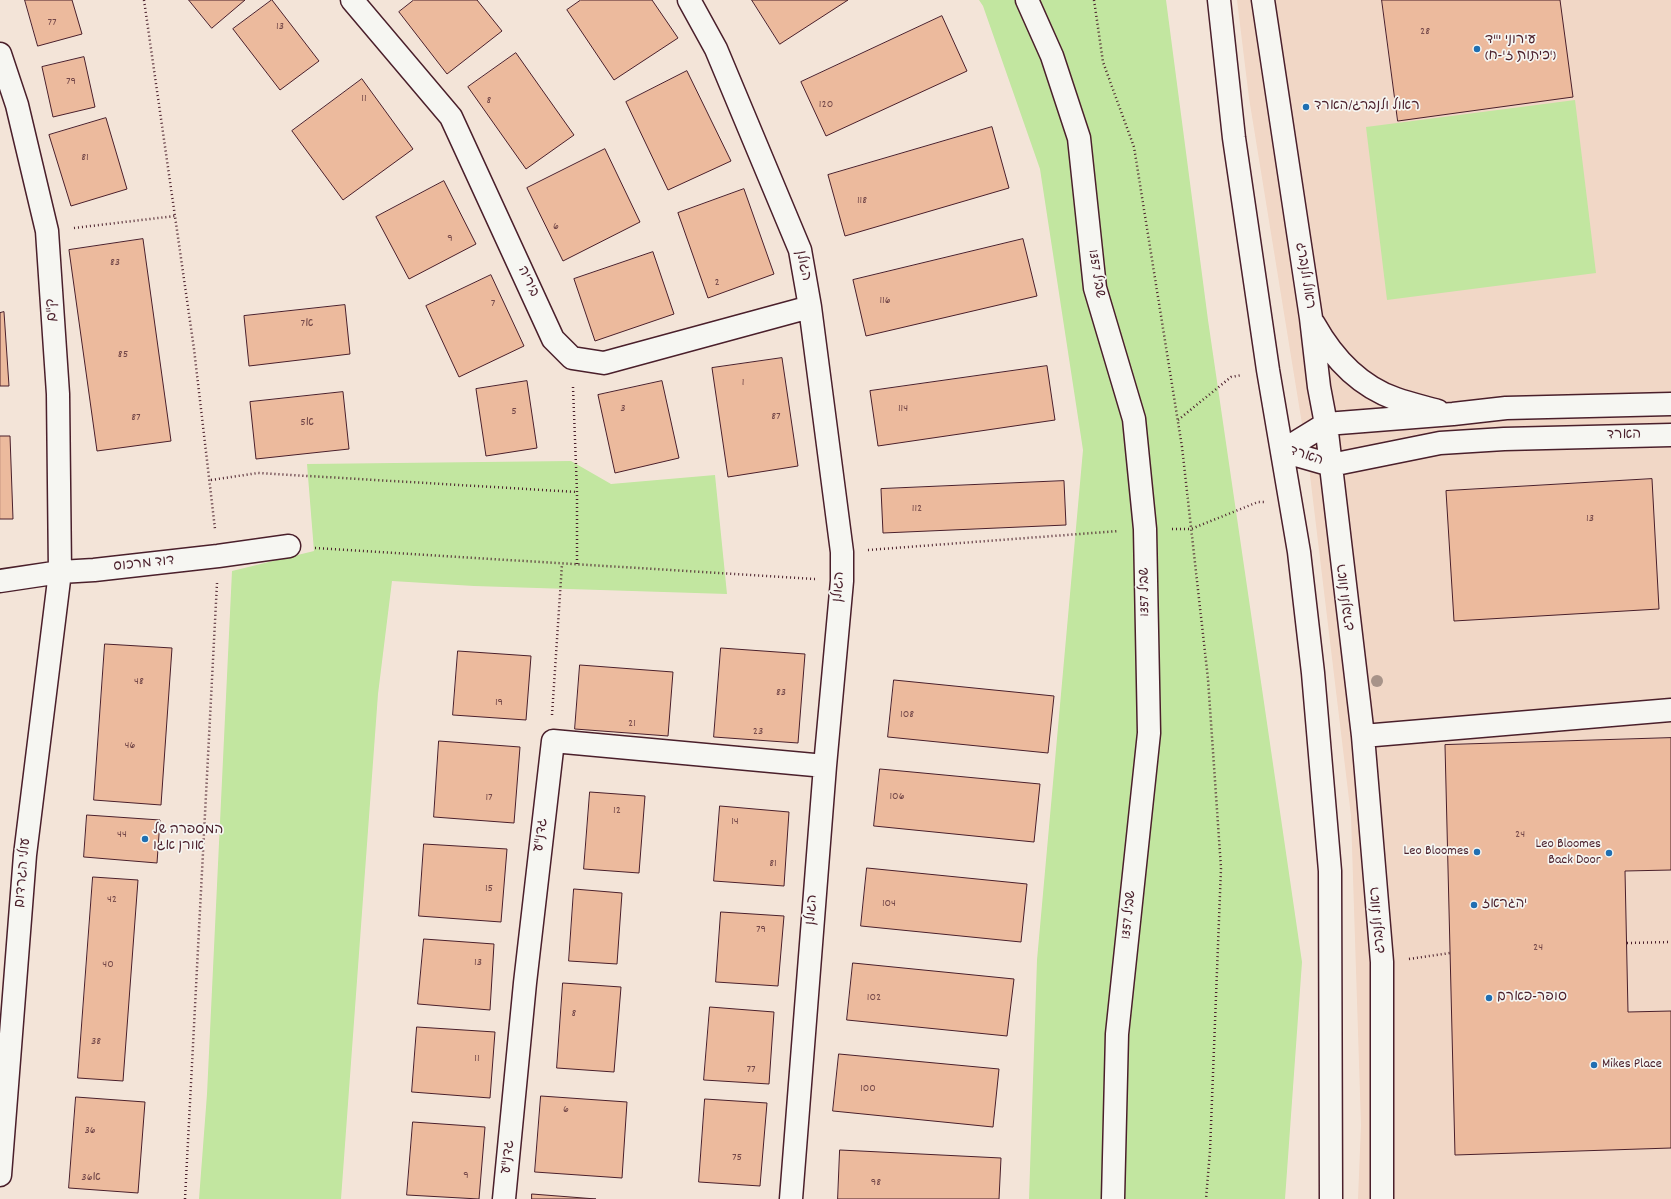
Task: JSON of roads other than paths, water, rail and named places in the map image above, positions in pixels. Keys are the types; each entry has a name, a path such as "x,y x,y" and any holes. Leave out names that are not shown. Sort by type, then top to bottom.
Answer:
{"street":[{"name":"ביריה","path":"352,0 451,117 554,339 572,358 604,363 810,307"},
{"name":"הגולן","path":"689,0 716,49 800,250 810,307 842,552 842,581 824,766 791,1199"},
{"name":"שביל 1357","path":"1027,0 1052,56 1079,138 1095,288 1134,419 1145,529 1149,733 1117,1034 1113,1199"},
{"path":"1219,0 1234,138 1268,370 1299,552 1313,672 1330,871 1331,1199"},
{"name":"ראול ולנברג","path":"1263,0 1319,387 1326,424 1363,736 1382,962 1382,1199"},
{"name":"ק\"ם","path":"0,54 17,105 47,231 58,394 60,572"},
{"path":"1310,318 1325,344 1353,375 1366,385 1396,399 1452,414"},
{"name":"הארד","path":"1282,451 1326,424 1506,408 1671,404"},
{"name":"הארד","path":"1282,451 1331,465 1440,443 1504,439 1671,435"},
{"name":"דוד מרכוס","path":"0,581 60,572 94,570 218,556 289,546"},
{"name":"עולי הגרדום","path":"0,1174 25,856 60,572"},
{"path":"1363,736 1671,710"},
{"name":"גדנ\"ע","path":"504,1199 525,983 553,741 824,766"}],"place":[{"name":"עירוני י\"ד (כיתות ז'-ח')","path":"1477,49"},
{"name":"ראול ולנברג/הארד","path":"1306,107"},
{"name":"המספרה של אורן אגו","path":"145,839"},
{"name":"Leo Bloomes","path":"1477,852"},
{"name":"Leo Bloomes Back Door","path":"1609,853"},
{"name":"הגראז'","path":"1474,905"},
{"name":"סופר-פארם","path":"1489,998"},
{"name":"Mikes Place","path":"1594,1065"}]}
